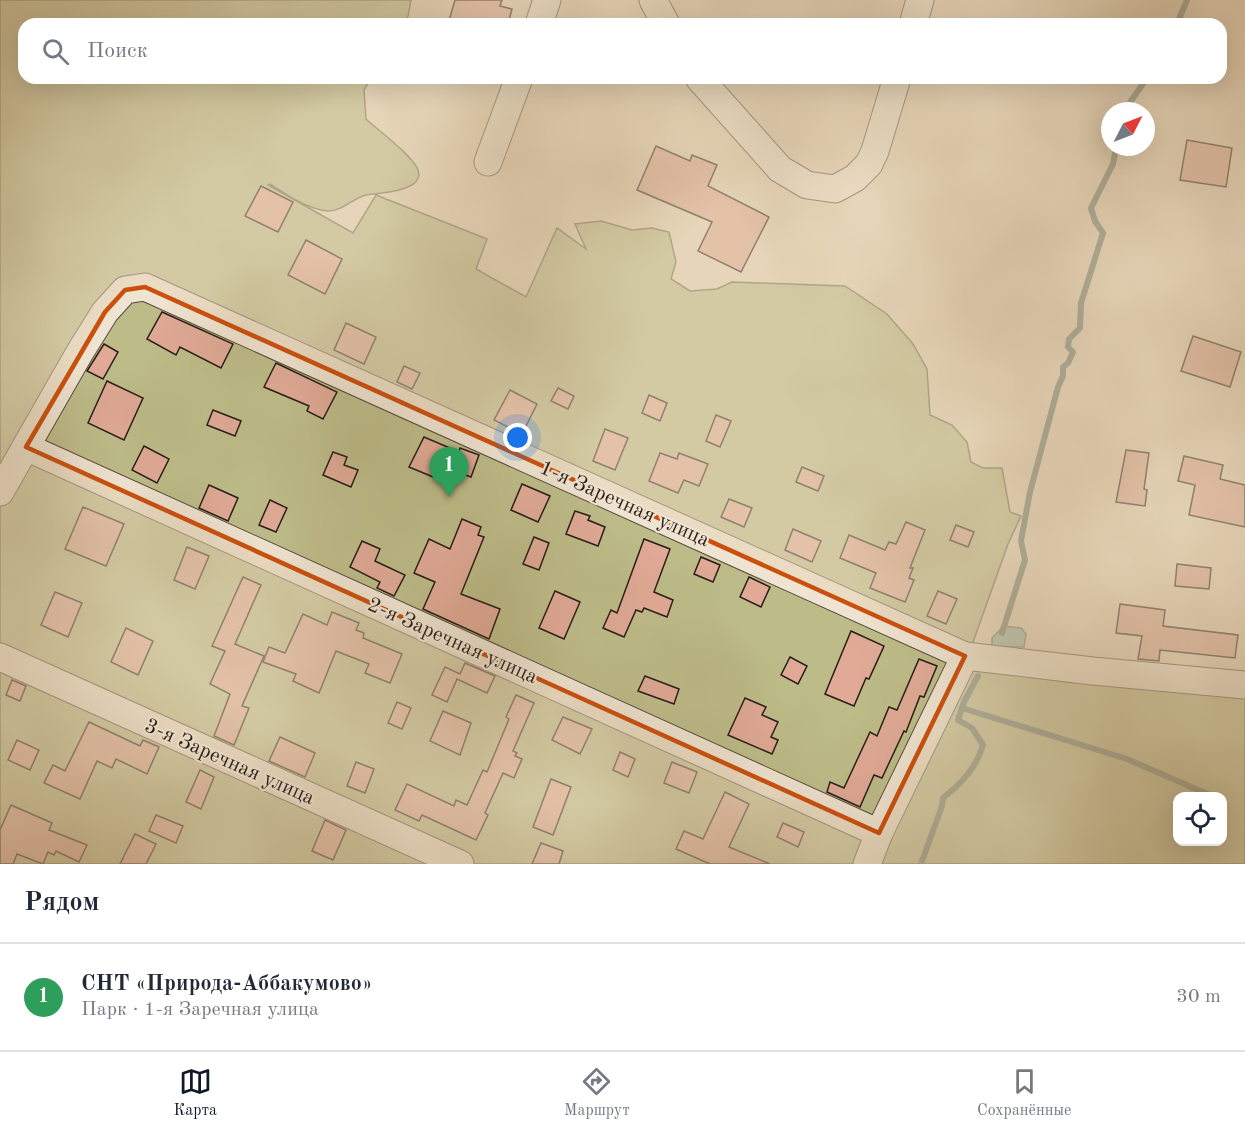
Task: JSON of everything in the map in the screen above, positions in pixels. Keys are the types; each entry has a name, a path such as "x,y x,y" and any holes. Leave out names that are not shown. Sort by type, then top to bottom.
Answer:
{"street":[{"path":"540,18 548,0"},
{"path":"653,0 663,18"},
{"path":"915,18 920,0"},
{"path":"488,162 517,84"},
{"path":"704,84 780,170 807,184 835,189 855,178 869,164 895,84"},
{"name":"1-я Заречная улица","path":"0,492 105,312 125,290 145,286 965,656 1093,671 1245,684"},
{"name":"2-я Заречная улица","path":"26,447 879,833"},
{"path":"867,864 879,833 965,656"},
{"name":"3-я Заречная улица","path":"0,657 460,864"}],"highlighted area":[{"path":"145,287 965,656 879,833 26,447 105,312 125,290"}],"shaded area":[{"path":"0,0 411,0 407,18 18,18 18,84 368,84 364,90 366,119 415,164 418,177 415,183 399,190 366,195 338,209 328,211 306,205 270,184 268,185 353,233 376,195 487,239 476,269 526,297 557,228 586,249 575,224 601,221 632,230 652,228 669,232 676,262 671,279 690,291 717,289 732,282 845,286 887,314 913,344 927,369 930,415 952,425 967,442 971,462 983,468 1002,468 1010,512 1021,516 1008,544 972,645 1245,691 1245,864 0,864"},
{"path":"1004,626 1021,628 1026,634 1024,647 992,647 992,638"}],"building":[{"path":"455,0 502,0 500,6 512,9 510,18 450,18"},
{"path":"1187,140 1232,148 1226,187 1180,180"},
{"path":"656,146 690,161 692,155 717,165 708,186 769,217 741,272 698,251 712,222 637,190"},
{"path":"261,186 293,202 278,232 245,216"},
{"path":"306,240 342,259 325,294 288,275"},
{"path":"162,312 233,344 221,368 180,347 176,355 147,339"},
{"path":"346,323 376,337 364,364 334,350"},
{"path":"1193,336 1241,352 1230,387 1181,371"},
{"path":"104,344 118,352 103,379 87,371"},
{"path":"276,363 337,392 323,419 307,411 309,406 264,387"},
{"path":"404,366 420,373 412,389 397,382"},
{"path":"107,381 143,398 124,440 88,423"},
{"path":"558,388 574,396 568,409 551,401"},
{"path":"510,390 537,404 522,434 494,420"},
{"path":"649,395 667,403 660,421 642,413"},
{"path":"213,410 241,421 235,436 207,425"},
{"path":"716,415 731,421 720,447 706,441"},
{"path":"605,429 628,438 615,470 593,461"},
{"path":"424,437 459,452 460,448 479,455 471,477 449,469 443,481 409,467"},
{"path":"144,446 169,459 157,483 132,470"},
{"path":"1126,450 1149,453 1144,489 1147,490 1145,506 1116,502"},
{"path":"333,452 347,457 344,465 358,470 351,487 323,475"},
{"path":"660,453 677,459 679,453 708,464 699,486 684,480 678,493 649,481"},
{"path":"1184,456 1223,465 1220,479 1245,485 1245,527 1189,515 1195,485 1178,481"},
{"path":"802,467 824,476 818,491 796,482"},
{"path":"522,484 550,496 538,522 511,510"},
{"path":"209,485 238,498 228,521 199,508"},
{"path":"729,499 752,508 744,527 721,517"},
{"path":"270,500 287,508 276,532 259,525"},
{"path":"83,507 124,524 106,566 65,549"},
{"path":"575,511 590,516 588,520 605,527 598,546 566,534"},
{"path":"462,519 481,527 478,535 484,537 461,594 500,609 489,639 423,609 435,582 414,573 429,539 450,549"},
{"path":"906,522 925,530 910,568 913,568 909,578 914,580 905,602 870,588 876,573 840,558 849,535 885,550 889,542 896,544"},
{"path":"956,525 974,532 968,547 950,540"},
{"path":"793,529 821,541 812,562 785,550"},
{"path":"534,537 549,543 539,570 523,564"},
{"path":"644,539 670,549 654,592 673,600 667,617 644,608 642,612 636,610 624,637 603,628 611,610 617,613"},
{"path":"362,541 380,549 375,561 405,575 394,596 377,588 380,582 350,567"},
{"path":"187,547 209,556 195,589 174,580"},
{"path":"701,557 720,565 713,582 694,574"},
{"path":"1177,564 1211,568 1209,589 1175,586"},
{"path":"243,577 261,585 235,644 264,656 242,706 249,708 234,745 214,736 230,694 210,684 225,651 212,646"},
{"path":"749,577 770,587 761,607 740,597"},
{"path":"555,591 580,602 564,639 539,628"},
{"path":"938,591 957,599 946,624 927,616"},
{"path":"55,592 82,603 68,637 41,625"},
{"path":"1120,604 1165,610 1163,626 1238,635 1235,658 1160,650 1159,661 1138,659 1142,636 1116,633"},
{"path":"332,612 359,623 356,630 364,633 363,638 402,654 390,683 365,673 369,664 336,651 319,693 293,681 296,674 263,662 269,647 285,653 303,614 327,625"},
{"path":"126,628 153,641 138,675 111,662"},
{"path":"851,631 884,646 854,706 825,694"},
{"path":"790,657 807,666 798,684 781,675"},
{"path":"919,659 937,666 924,697 920,696 906,732 904,731 882,778 874,775 860,807 827,792 830,782 844,788 870,732 877,736 889,707 897,710"},
{"path":"465,663 495,676 487,693 457,679 447,702 432,695 445,667 460,674"},
{"path":"645,676 679,689 674,704 638,691"},
{"path":"12,680 26,686 20,701 6,695"},
{"path":"516,695 534,703 513,751 517,753 515,756 522,759 514,778 503,773 476,840 422,815 419,821 395,810 407,784 454,806 456,800 467,805 483,770 487,772 509,719 506,717"},
{"path":"745,698 766,707 762,715 778,722 771,737 778,740 772,754 728,735"},
{"path":"397,702 411,708 402,729 388,723"},
{"path":"443,711 471,723 460,755 430,741"},
{"path":"563,717 592,729 580,754 552,740"},
{"path":"89,722 140,746 143,740 159,747 147,774 116,759 112,768 97,761 80,799 44,783 53,765 65,771"},
{"path":"280,737 315,753 305,777 269,761"},
{"path":"17,740 39,750 30,770 8,760"},
{"path":"620,752 635,759 628,777 613,770"},
{"path":"356,762 374,769 365,793 347,786"},
{"path":"672,762 697,772 689,793 664,783"},
{"path":"200,770 214,777 201,809 186,802"},
{"path":"551,779 571,787 553,835 533,827"},
{"path":"725,792 749,804 729,847 770,864 710,864 676,849 684,831 703,839"},
{"path":"11,805 52,823 49,830 87,845 79,862 56,851 54,855 48,852 43,864 17,854 13,864 0,864 0,830"},
{"path":"156,815 183,826 176,843 149,831"},
{"path":"325,820 346,830 333,860 312,851"},
{"path":"783,823 804,832 798,847 777,837"},
{"path":"135,834 156,844 146,864 120,864"},
{"path":"541,843 563,851 559,864 532,864"}],"waterway":[{"path":"1180,18 1187,0"},
{"path":"1130,102 1143,84"},
{"path":"1002,633 1025,560 1021,541 1030,492 1063,376 1063,367 1068,363 1073,352 1068,347 1069,339 1080,328 1081,303 1103,233 1095,221 1091,208 1113,164 1114,156"},
{"path":"921,864 943,798 967,774 983,745 972,728 958,720 964,702 978,676"},
{"path":"962,708 1127,759 1203,792"}],"place":[{"name":"СНТ «Природа-Аббакумово»","path":"449,497"}]}
